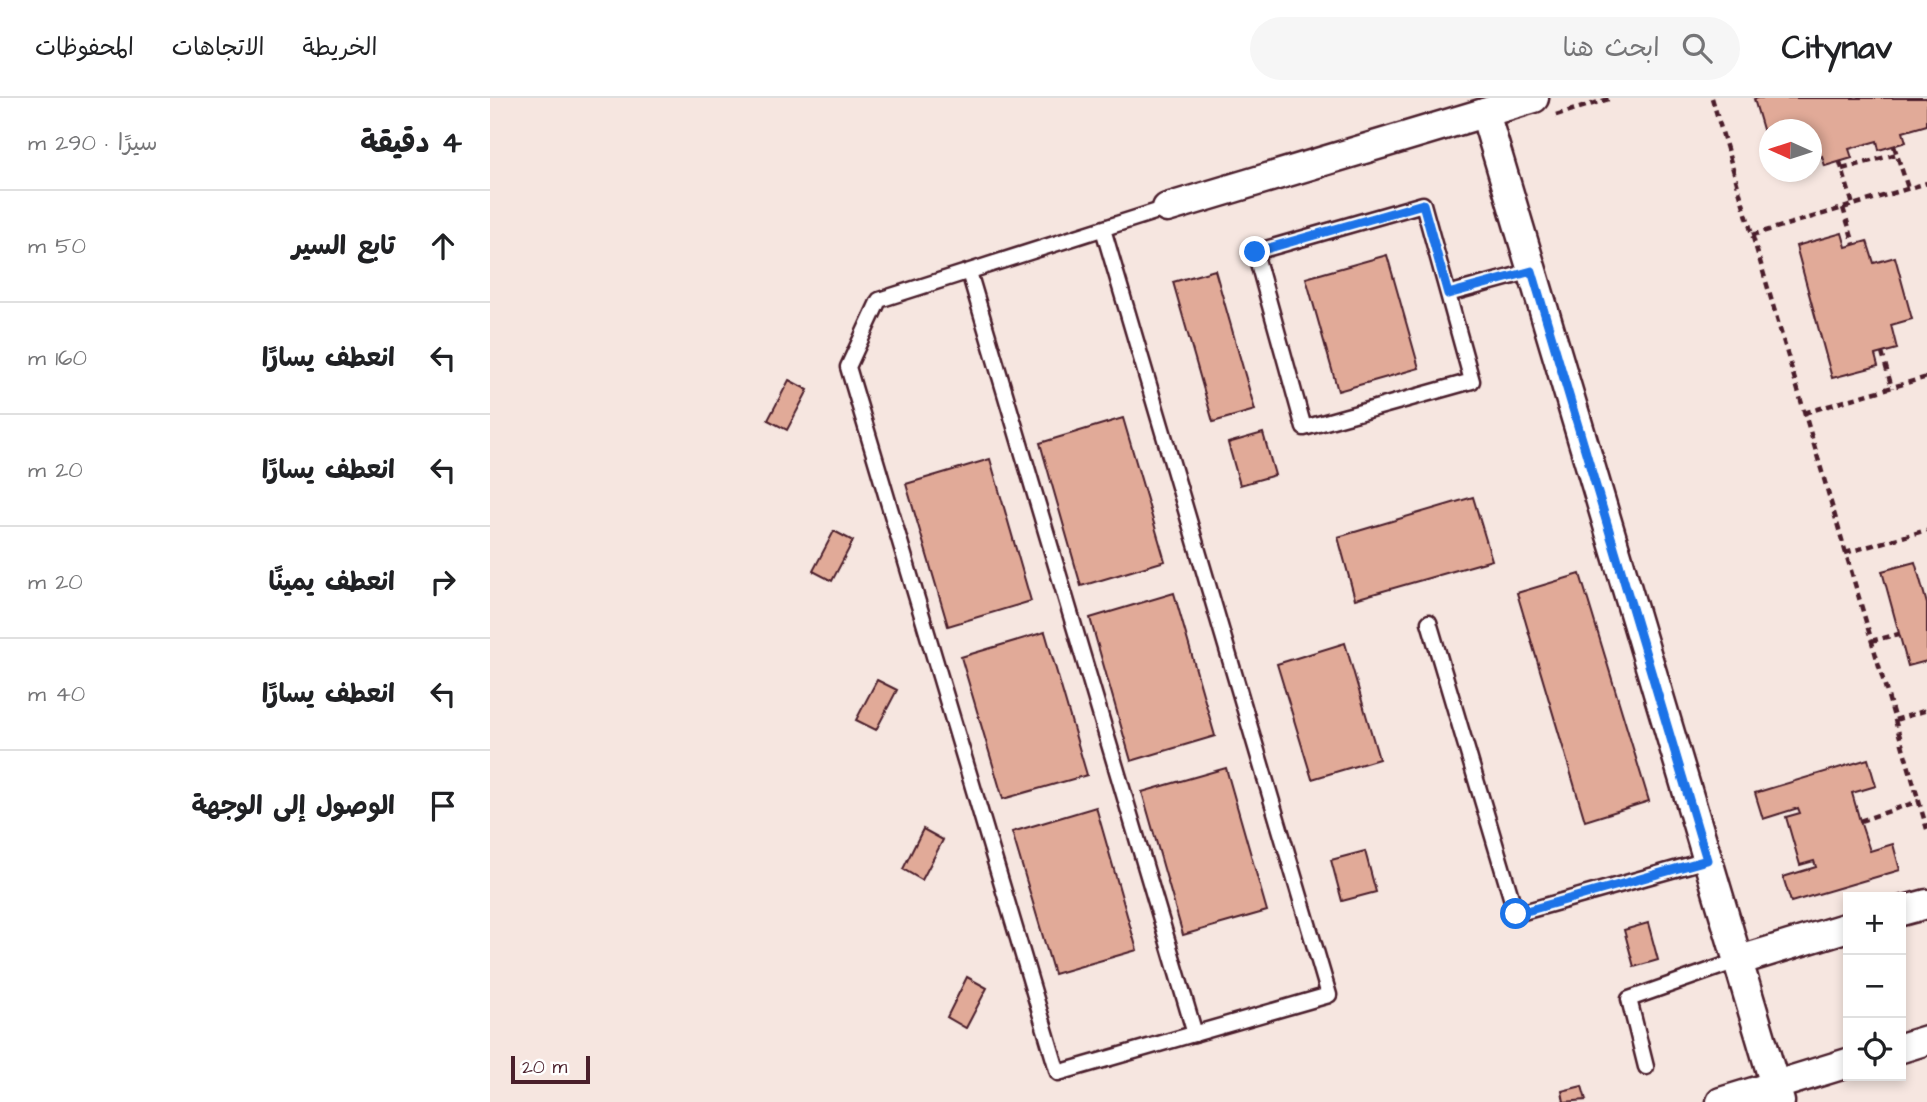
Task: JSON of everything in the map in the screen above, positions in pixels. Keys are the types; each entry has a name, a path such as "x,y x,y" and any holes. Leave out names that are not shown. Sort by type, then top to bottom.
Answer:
{"street":[{"path":"1167,208 1534,98"},
{"path":"1485,113 1777,1094"},
{"path":"1906,910 1927,904"},
{"path":"1737,961 1843,929"},
{"path":"1906,1046 1927,1040"},
{"path":"1721,1102 1777,1094 1843,1065"}],"lane":[{"path":"1423,204 1448,294 1472,381 1304,428 1255,252 1423,204"},
{"path":"1103,229 1329,995 1058,1073 848,367 879,300 1167,208"},
{"path":"1448,294 1532,271"},
{"path":"969,272 1195,1034"},
{"path":"1429,622 1516,914 1707,860"},
{"path":"1646,1067 1629,999 1737,961"}],"path":[{"path":"1712,98 1927,829"},
{"path":"1894,146 1908,188"},
{"path":"1842,169 1898,154"},
{"path":"1840,162 1853,205"},
{"path":"1752,235 1927,183"},
{"path":"1843,208 1854,244"},
{"path":"1882,353 1892,387"},
{"path":"1804,413 1927,377"},
{"path":"1845,553 1927,530"},
{"path":"1871,641 1899,634"},
{"path":"1895,720 1927,710"},
{"path":"1860,821 1919,802"}],"building":[{"path":"1927,98 1927,125 1903,132 1906,142 1879,150 1877,141 1849,149 1852,158 1825,166 1822,156 1822,119 1760,119 1754,99"},
{"path":"1842,233 1846,247 1867,241 1874,263 1895,257 1912,319 1891,325 1897,349 1875,355 1878,366 1832,378 1796,246"},
{"path":"1387,255 1419,368 1338,391 1306,278"},
{"path":"1215,270 1255,410 1213,422 1173,282"},
{"path":"789,380 808,390 787,430 768,420"},
{"path":"1123,418 1165,561 1081,586 1040,443"},
{"path":"1263,433 1275,475 1240,485 1228,443"},
{"path":"990,459 1031,601 948,626 906,484"},
{"path":"1473,497 1492,560 1355,599 1338,537"},
{"path":"834,531 853,541 832,581 813,571"},
{"path":"1915,562 1927,604 1927,661 1908,666 1882,571"},
{"path":"1580,574 1649,801 1585,821 1517,593"},
{"path":"1174,593 1215,736 1131,761 1090,618"},
{"path":"1045,632 1087,775 1003,799 961,657"},
{"path":"1345,643 1379,759 1312,779 1277,664"},
{"path":"877,680 897,690 876,730 856,720"},
{"path":"1868,759 1876,786 1852,793 1860,821 1870,851 1893,844 1900,870 1791,902 1783,877 1816,867 1814,861 1800,865 1786,817 1800,813 1798,808 1763,819 1755,793"},
{"path":"1226,768 1267,911 1183,935 1142,792"},
{"path":"1096,807 1137,950 1054,974 1012,832"},
{"path":"923,829 943,840 922,880 903,869"},
{"path":"1365,851 1376,892 1342,901 1331,860"},
{"path":"1648,923 1658,960 1634,967 1624,930"},
{"path":"967,977 987,988 966,1028 947,1017"},
{"path":"1582,1086 1586,1100 1564,1102 1562,1091"}],"route":[{"path":"1255,252 1423,204 1448,294 1532,271 1707,860 1516,914"}]}
